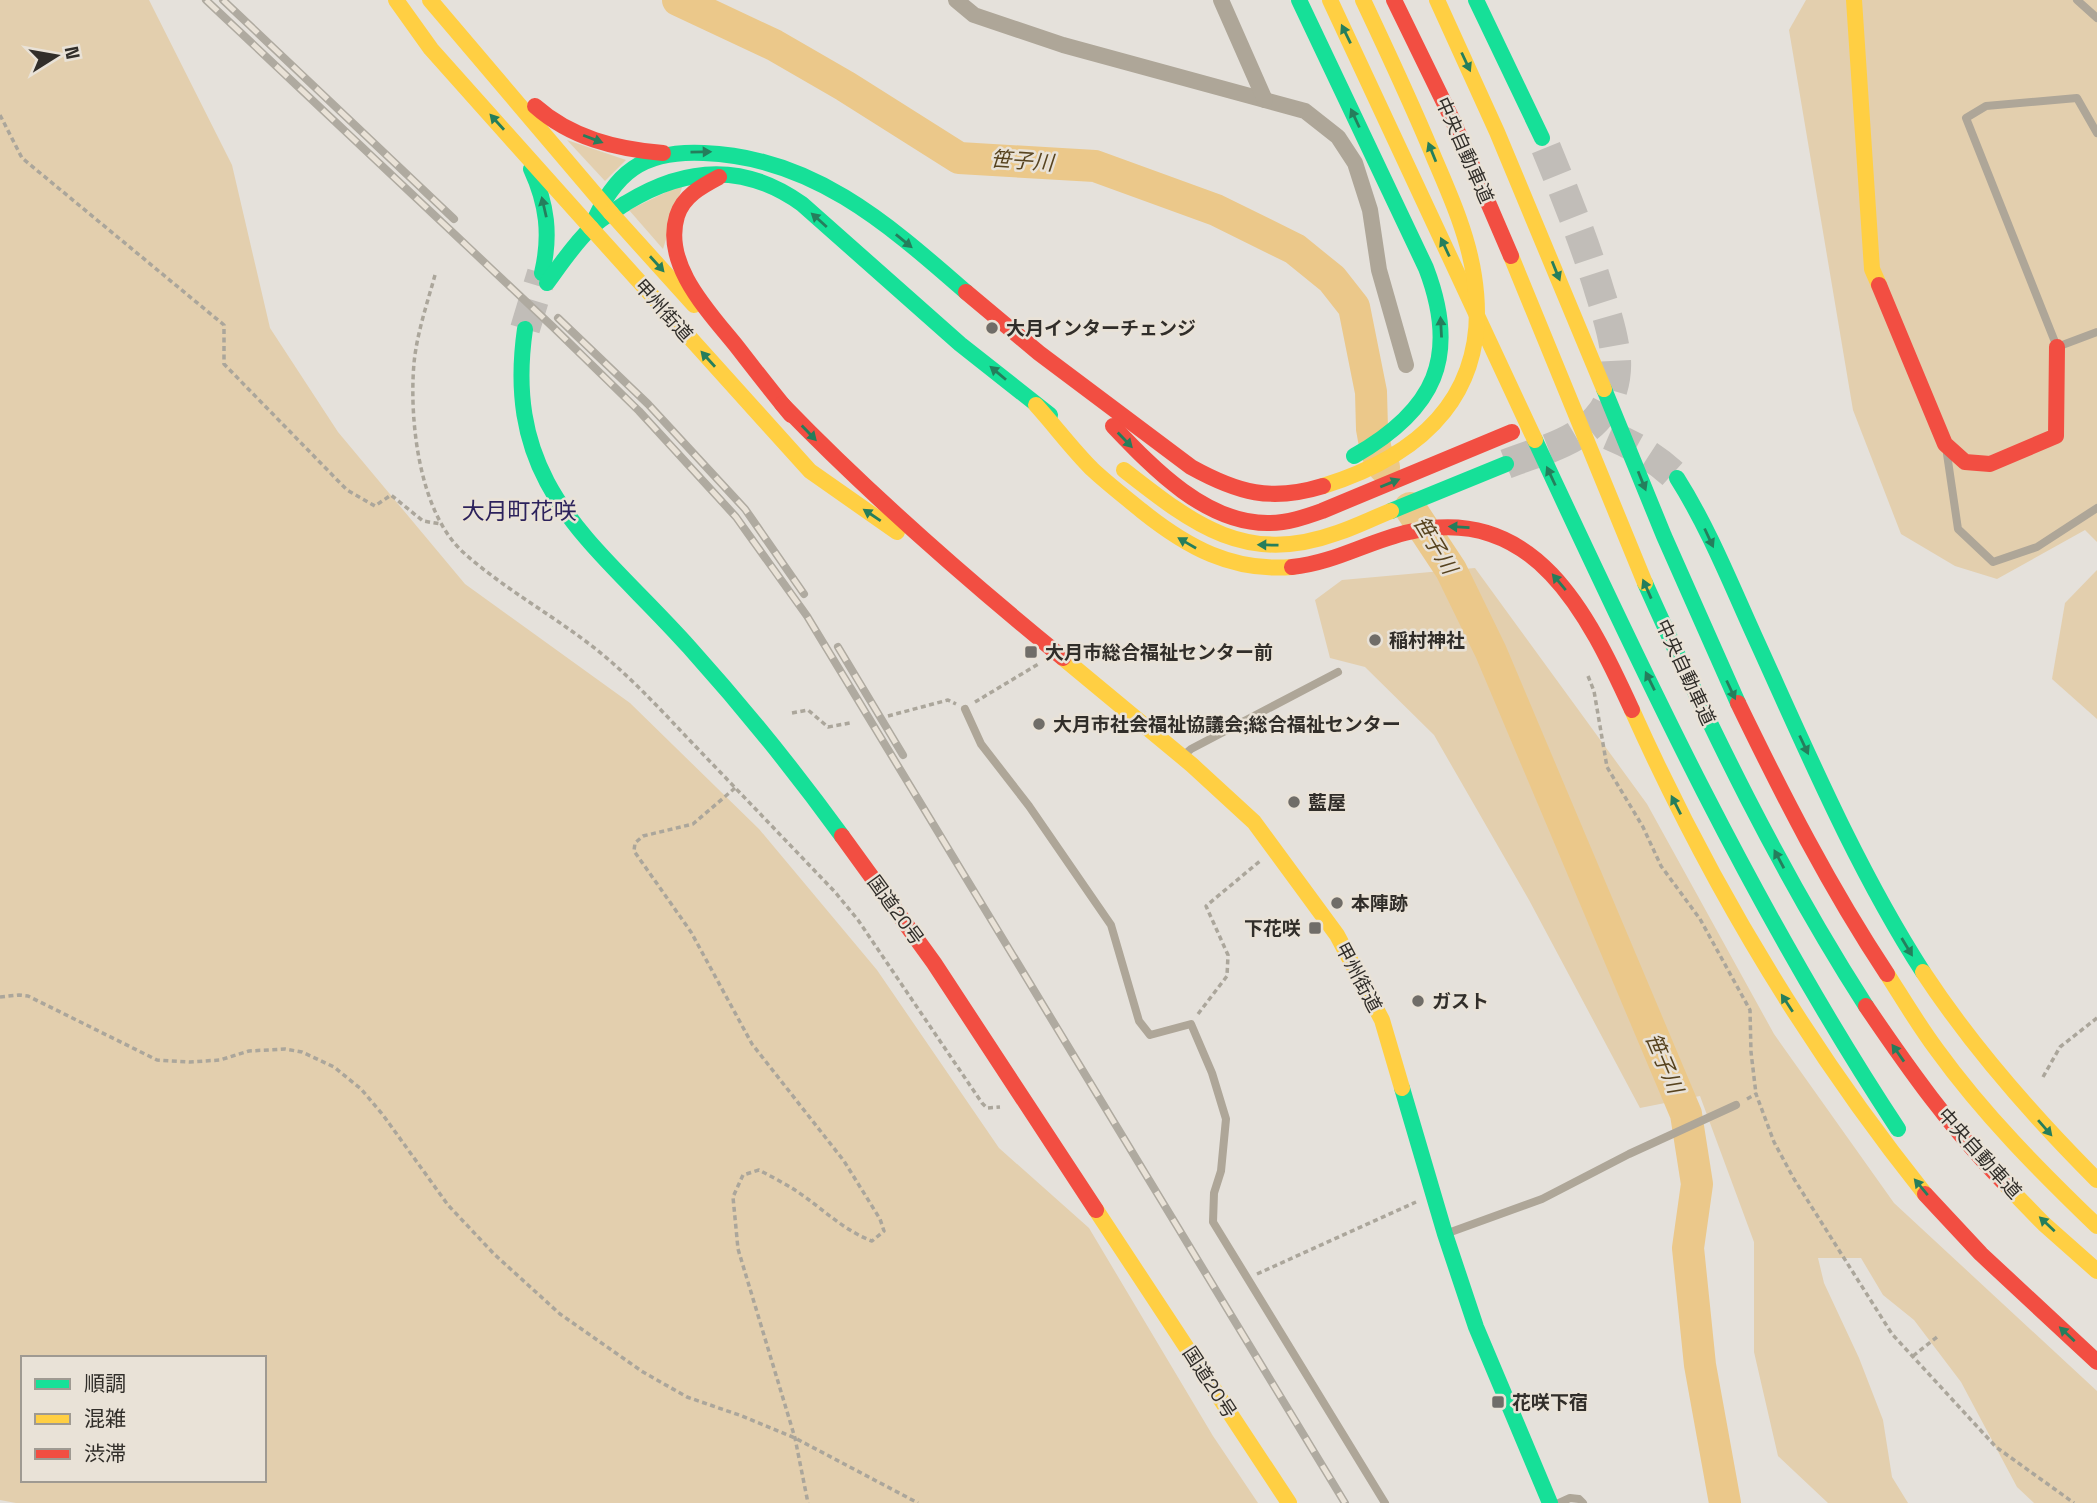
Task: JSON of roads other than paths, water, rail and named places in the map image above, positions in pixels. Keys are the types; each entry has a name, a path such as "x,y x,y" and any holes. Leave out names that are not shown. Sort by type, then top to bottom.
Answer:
{"main road":[{"name":"甲州街道","path":"396,0 431,49 810,471 969,581"},
{"name":"甲州街道","path":"430,0 606,207 791,415 845,469 969,581 1182,757 1254,822 1337,935 1382,1020 1445,1234 1476,1327 1550,1503"},
{"path":"1299,0 1426,268 1441,319 1442,345 1436,372 1427,392 1413,412 1380,441 1316,481"},
{"path":"1330,0 1603,588 1713,807 1833,1027 1909,1144"},
{"path":"1062,372 1220,471 1267,481 1316,481 1369,469 1395,455 1433,426 1452,405 1472,358 1476,332 1476,289 1468,252 1455,209 1427,139 1363,0"},
{"name":"中央自動車道","path":"1394,0 1446,106 1487,200 1646,588 1734,771 1814,924 1862,1003 1965,1140 2027,1206 2097,1270"},
{"name":"中央自動車道","path":"1437,0 1520,182 1679,574 1767,766 1803,833 1891,984 1938,1051 1998,1125 2048,1180 2097,1226"},
{"path":"1476,0 1542,138"},
{"path":"1854,0 1872,269 1945,444 1965,462 1990,464 2056,436 2056,347"},
{"path":"447,20 539,111 558,123 617,148 667,154 733,152 764,158 831,187 869,212 1062,372 1150,464 1219,512 1266,523 1288,520 1327,509 1512,432"},
{"path":"518,145 535,176 547,210 549,249 545,278 591,228 606,207 618,177 635,166 667,154"},
{"path":"606,207 660,183 700,175 725,174 751,178 775,187 800,203 874,270 1036,405 1091,445"},
{"path":"725,174 692,191 682,203 676,219 676,255 700,300 791,415"},
{"name":"国道20号","path":"525,329 520,383 527,440 542,475 564,511 606,561 733,697 812,794 934,963 1289,1503"},
{"path":"1036,405 1093,470 1166,531 1209,555 1244,566 1271,569 1306,565 1397,534 1447,526 1474,528 1498,536 1522,548 1544,565 1564,588 1587,622 1714,877 1764,966 1819,1054 1909,1173 1964,1237 2097,1362"},
{"path":"1113,461 1177,512 1224,538 1272,546 1315,540 1335,534 1506,464"},
{"path":"1677,478 1709,537 1842,827 1912,955 1983,1055 2059,1144 2097,1180"},
{"path":"1924,1167 1975,1233 2037,1305"}],"street":[{"path":"956,0 974,15 1063,45 1305,111 1338,137 1355,163 1370,210 1380,270 1406,365"},
{"path":"1222,0 1265,100"}],"lane":[{"path":"2077,0 2097,19"},
{"path":"2097,132 2077,98 1986,106 1966,118 2056,347 2097,332"},
{"path":"1945,444 1958,529 1993,562 2037,547 2097,508"},
{"path":"1182,757 1191,749 1338,671"},
{"path":"965,709 981,744 1029,806 1111,925 1139,1021 1150,1035 1191,1024 1212,1073 1226,1119 1221,1171 1214,1193 1213,1223 1385,1503"},
{"path":"1445,1234 1542,1199 1629,1154 1735,1105"},
{"path":"1559,1503 1570,1498 1579,1499 1583,1503"}],"waterway":[{"name":"笹子川","path":"678,0 774,45 959,158 1095,166 1216,210 1295,249 1332,279 1354,307 1371,392 1372,429 1376,451 1384,467"},
{"name":"笹子川","path":"1410,508 1451,570 1491,652 1686,1114 1697,1184 1688,1248 1700,1365 1725,1503"}],"tunnel":[{"path":"1506,464 1559,444 1584,431 1603,411 1616,373 1614,343 1603,301 1542,138"},
{"path":"525,329 542,273"},
{"path":"1609,435 1645,453 1677,478"}],"railway":[{"path":"206,0 553,327 639,411 736,517 807,616 1345,1503"},
{"path":"223,0 454,219"},
{"path":"558,318 648,404 745,509 804,594"},
{"path":"838,647 903,755"}],"place":[{"name":"大月インターチェンジ","path":"992,328"},
{"name":"稲村神社","path":"1375,640"},
{"name":"大月市総合福祉センター前","path":"1031,652"},
{"name":"大月市社会福祉協議会;総合福祉センター","path":"1039,724"},
{"name":"藍屋","path":"1294,802"},
{"name":"本陣跡","path":"1337,903"},
{"name":"下花咲","path":"1315,928"},
{"name":"ガスト","path":"1418,1001"},
{"name":"花咲下宿","path":"1498,1402"}],"district":[{"name":"大月町花咲","path":"519,511"}]}
